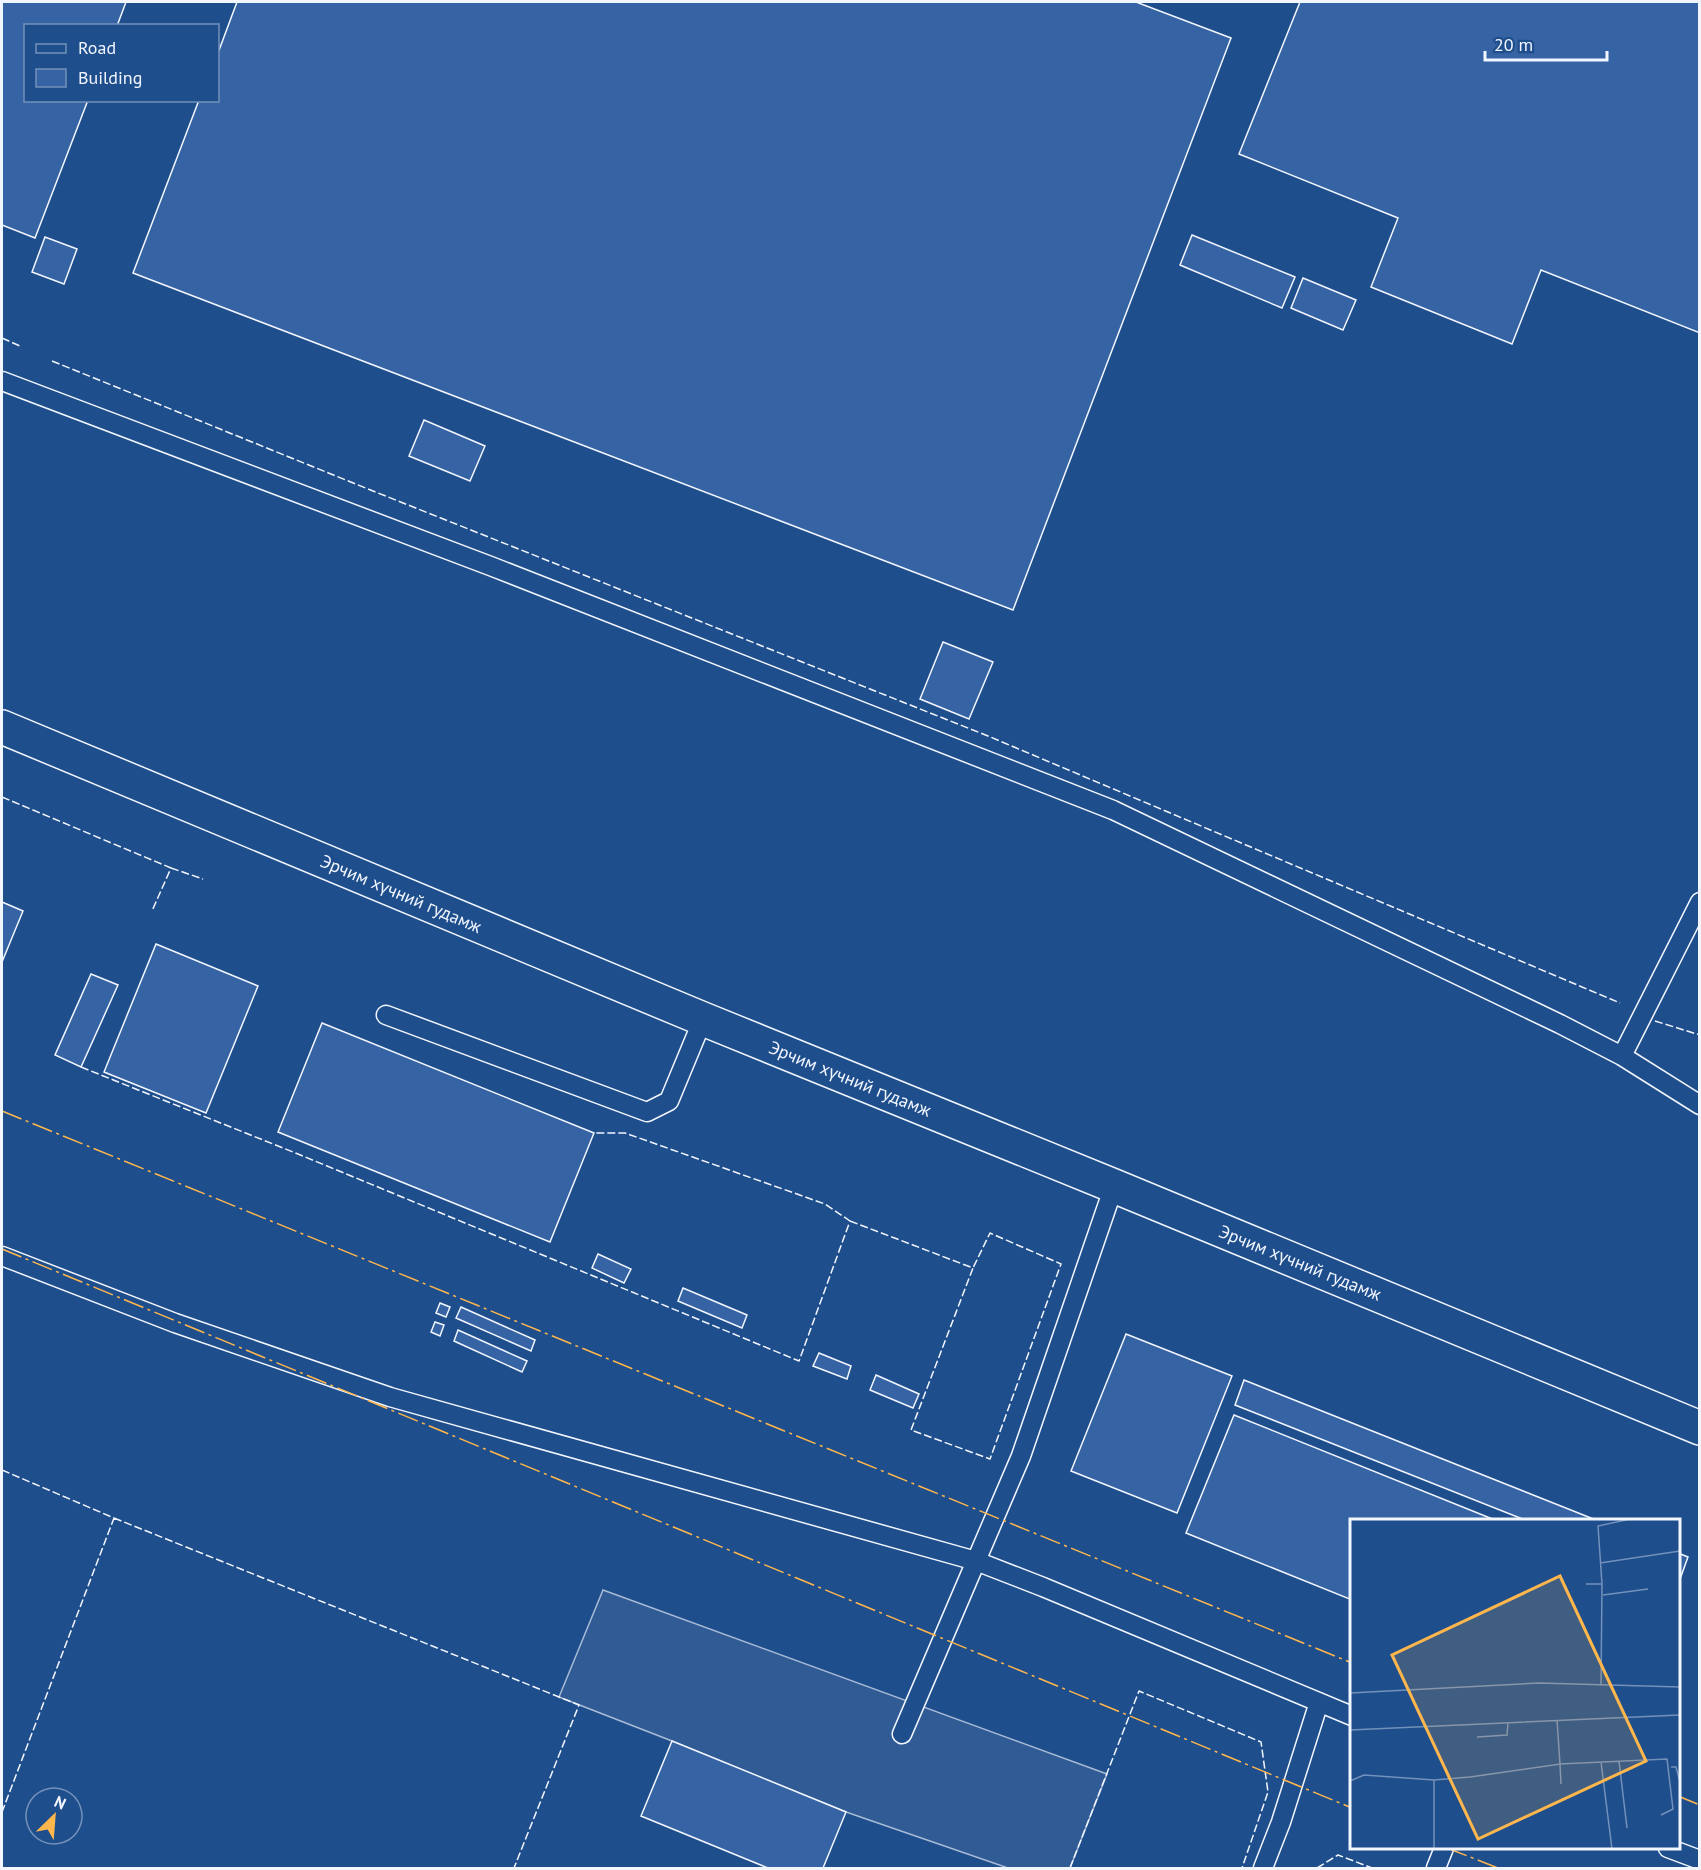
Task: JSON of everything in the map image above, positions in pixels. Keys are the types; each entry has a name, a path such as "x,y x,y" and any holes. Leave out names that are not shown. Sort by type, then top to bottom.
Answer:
{"main road":[{"name":"Эрчим хүчний гудамж","path":"2,727 702,1019 1700,1428"}],"lane":[{"path":"2,381 493,567 1113,810 1560,1024 1622,1056 1700,1106"},
{"path":"1622,1056 1700,902"},
{"path":"386,1015 647,1112 669,1101 702,1019"},
{"path":"902,1734 1021,1456 1114,1186"},
{"path":"2,1256 175,1323 390,1397 976,1561 1350,1715"},
{"path":"1263,1869 1281,1822 1319,1702"},
{"path":"1436,1869 1444,1849"},
{"path":"1671,1849 1700,1860"}],"shaded area":[{"path":"603,1590 1107,1774 1070,1868 1008,1868 846,1812 559,1697"}],"building":[{"path":"2,2 126,2 118,24 24,24 24,102 87,102 35,238 2,225"},
{"path":"237,2 1136,2 1231,38 1013,610 133,273 198,102 219,102 219,50"},
{"path":"1300,2 1700,2 1700,333 1541,270 1512,344 1371,287 1398,218 1239,154"},
{"path":"1192,235 1295,277 1282,308 1180,265"},
{"path":"45,237 77,249 64,284 32,272"},
{"path":"1303,278 1356,300 1343,330 1291,308"},
{"path":"424,420 485,446 470,481 409,456"},
{"path":"943,642 993,662 969,719 920,699"},
{"path":"2,902 23,911 2,962"},
{"path":"156,944 258,986 206,1113 104,1072"},
{"path":"91,974 118,985 81,1067 55,1055"},
{"path":"322,1023 594,1133 550,1242 278,1132"},
{"path":"598,1254 631,1269 624,1283 592,1268"},
{"path":"683,1288 747,1315 742,1328 678,1301"},
{"path":"440,1303 450,1307 446,1317 436,1313"},
{"path":"461,1307 535,1340 531,1351 456,1318"},
{"path":"435,1322 444,1325 440,1336 431,1332"},
{"path":"458,1330 527,1361 522,1372 454,1341"},
{"path":"1126,1334 1232,1376 1177,1513 1071,1471"},
{"path":"819,1353 851,1366 847,1379 813,1366"},
{"path":"876,1375 919,1394 913,1408 870,1390"},
{"path":"1244,1380 1593,1519 1522,1519 1235,1405"},
{"path":"1234,1415 1493,1519 1350,1519 1350,1599 1186,1533"},
{"path":"1680,1554 1688,1557 1680,1579"},
{"path":"672,1741 846,1812 823,1868 768,1868 641,1816"}],"fence":[{"path":"2,338 20,346"},
{"path":"52,361 988,736 1620,1003"},
{"path":"2,797 171,868 152,911"},
{"path":"171,868 203,879"},
{"path":"1655,1021 1700,1035"},
{"path":"81,1067 799,1361 850,1221 825,1204 625,1133 594,1133"},
{"path":"850,1221 973,1268 911,1430 990,1459 1061,1264 990,1233 973,1268"},
{"path":"2,1470 114,1518 2,1812"},
{"path":"114,1518 579,1705 514,1868"},
{"path":"1070,1868 1139,1691 1261,1742 1268,1792 1242,1868"},
{"path":"1317,1868 1338,1855 1372,1868"}],"power":[{"path":"2,1111 1350,1662"},
{"path":"2,1249 1350,1807"},
{"path":"1680,1797 1700,1805"},
{"path":"1450,1849 1498,1868"}]}
